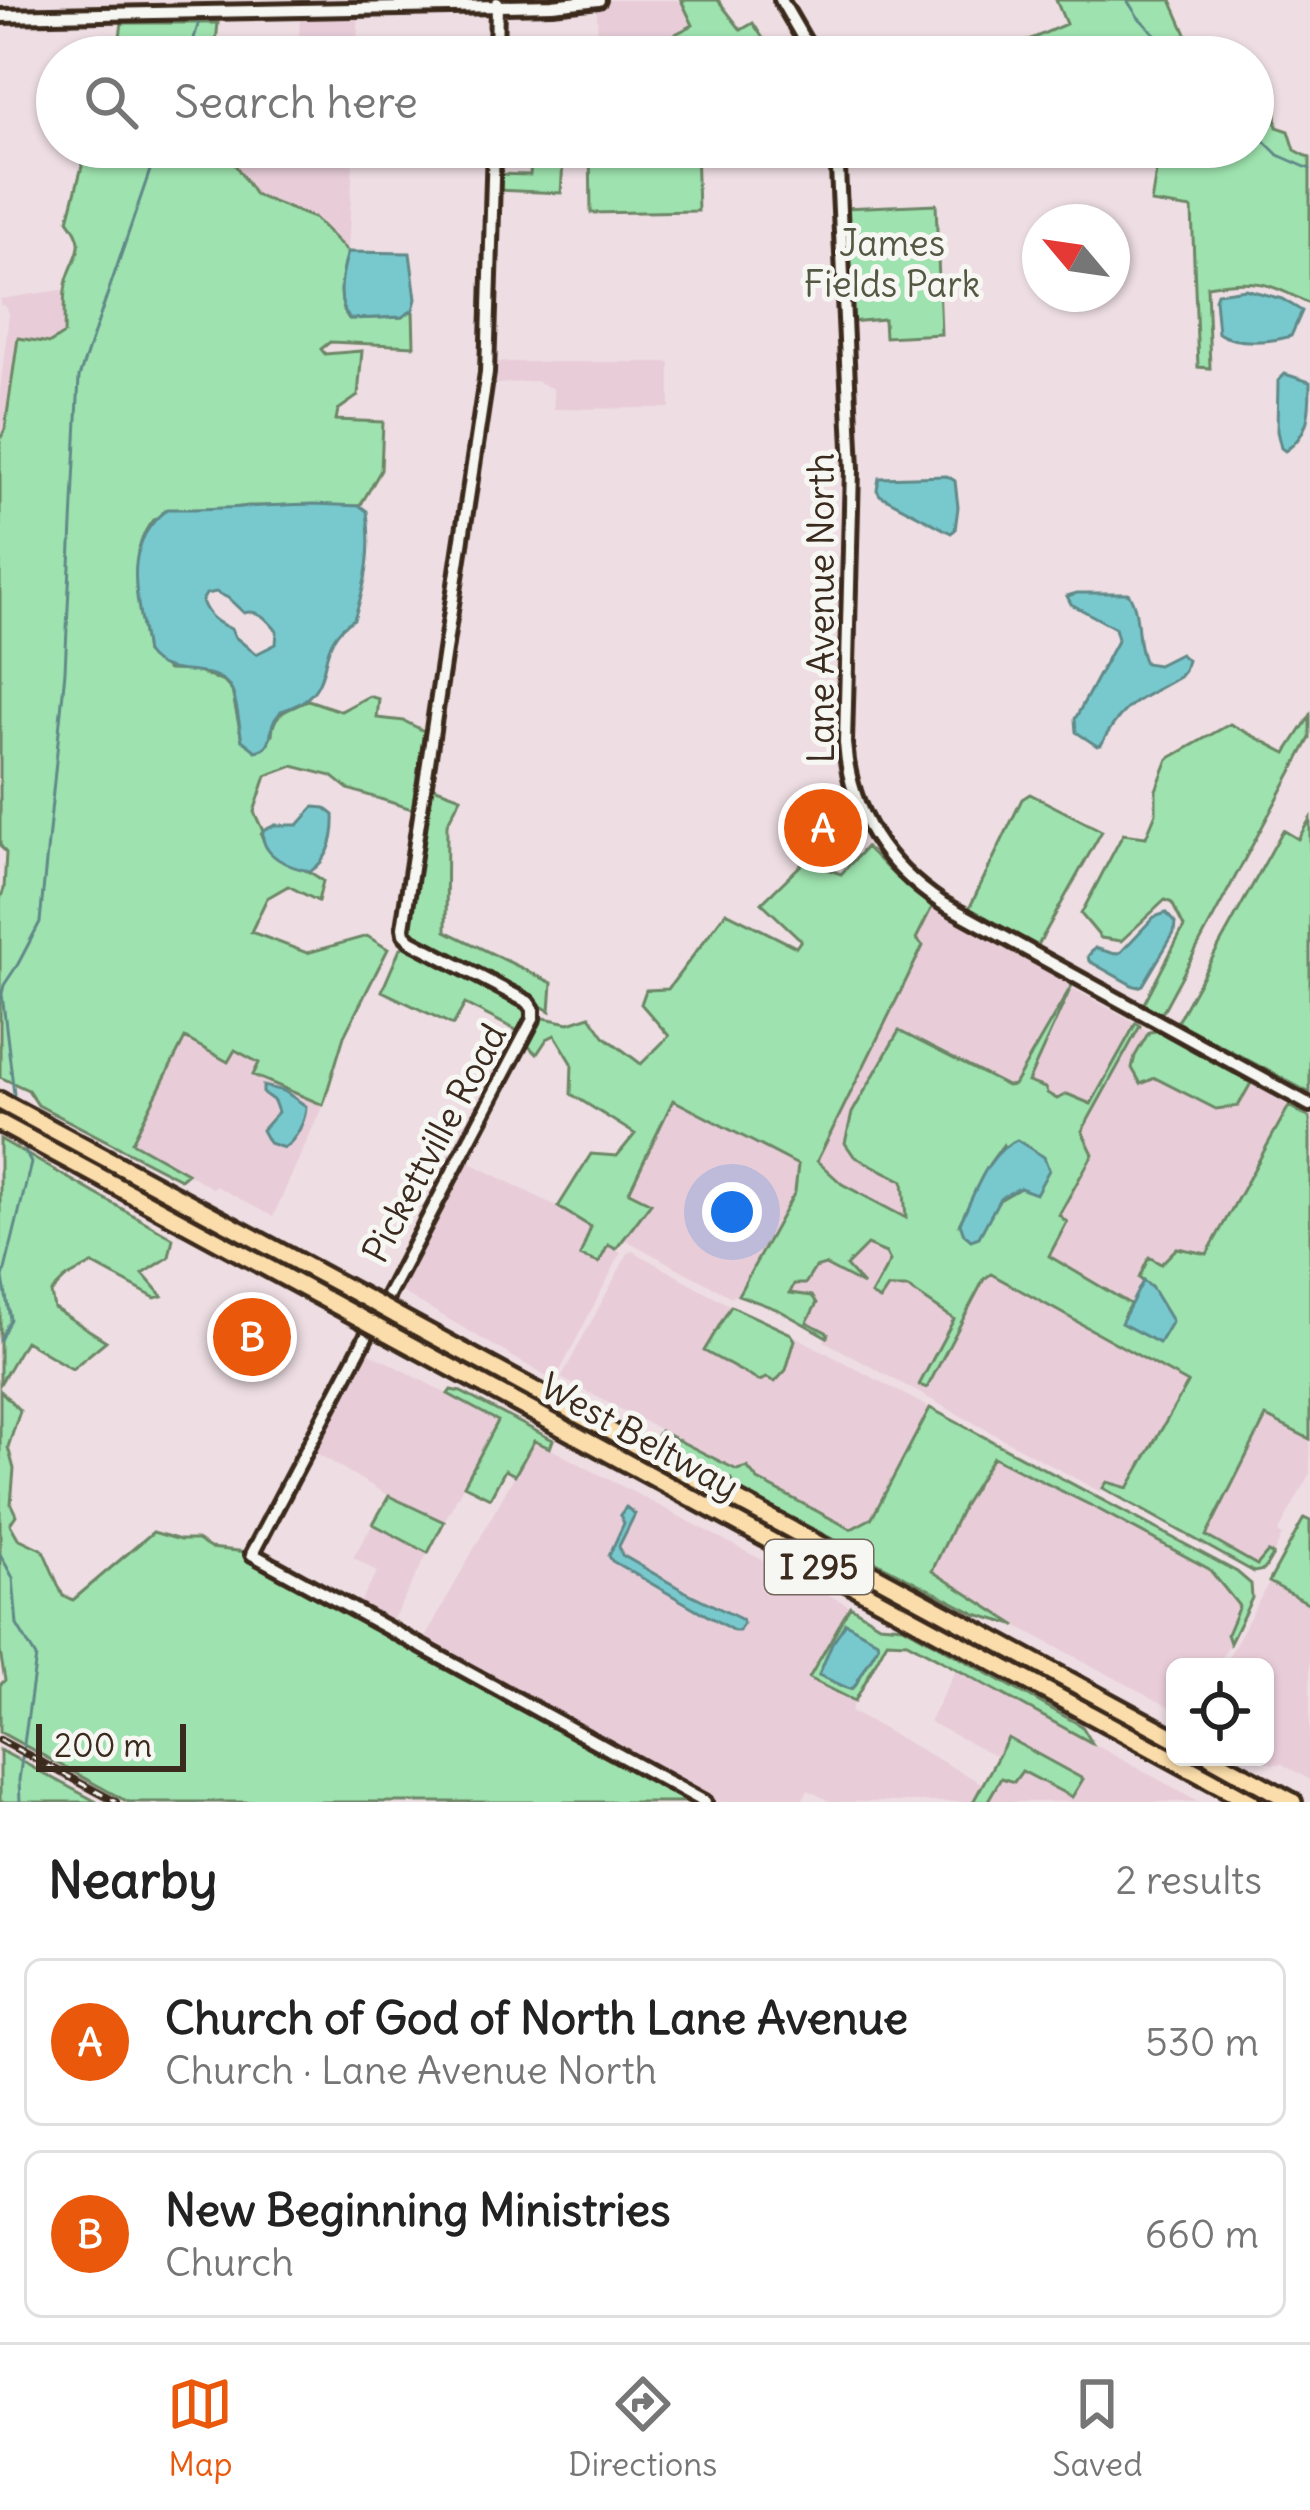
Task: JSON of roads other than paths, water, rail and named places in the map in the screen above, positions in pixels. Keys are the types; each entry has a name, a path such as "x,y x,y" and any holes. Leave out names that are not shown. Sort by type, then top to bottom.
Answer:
{"highway":[{"name":"West Beltway","path":"0,1101 1166,1733"},
{"name":"West Beltway","path":"0,1123 1251,1802"},
{"path":"1227,1766 1293,1802"}],"street":[{"path":"0,16 599,0"},
{"path":"781,0 802,36"},
{"path":"496,36 497,3"},
{"name":"Pickettville Road","path":"494,168 490,334 483,410 403,928 412,941 528,1002 533,1014 252,1553 705,1802"},
{"name":"Lane Avenue North","path":"838,168 853,500 845,743 850,778 865,820 889,858 942,903 1310,1105"}],"water":[{"path":"348,252 410,253 413,310 402,317 350,319 341,296"},
{"path":"1245,289 1282,299 1302,311 1291,336 1254,341 1218,333 1217,293"},
{"path":"1285,374 1310,382 1304,429 1285,451 1277,431 1278,381"},
{"path":"947,476 955,481 958,507 951,533 877,490 879,478"},
{"path":"360,506 367,511 369,540 362,591 354,619 331,643 313,692 281,711 268,744 256,751 242,740 234,697 225,681 166,668 146,653 137,557 152,524 167,509","holes":["216,592 244,613 254,612 267,620 277,631 276,644 256,654 213,618 202,601 206,594"]},
{"path":"1128,593 1145,663 1158,665 1180,654 1187,660 1179,677 1125,710 1097,746 1076,732 1075,719 1118,639 1115,628 1071,604 1067,596"},
{"path":"314,807 334,815 334,823 327,853 311,871 271,853 263,831 275,825 298,825"},
{"path":"1166,913 1175,923 1174,933 1143,985 1132,985 1089,961 1095,948 1121,952 1154,917"},
{"path":"263,1086 284,1091 306,1106 300,1129 284,1148 269,1143 262,1130 278,1112"},
{"path":"1017,1140 1044,1157 1049,1170 1036,1194 1020,1188 1000,1198 979,1237 971,1240 960,1223 976,1188 997,1154"},
{"path":"1143,1281 1172,1321 1159,1343 1121,1323"},
{"path":"626,1507 635,1514 619,1546 622,1555 741,1619 739,1631 612,1561 609,1556"},
{"path":"846,1623 878,1646 850,1689 819,1675"}],"waterway":[{"path":"1127,0 1157,36"},
{"path":"195,36 200,19"},
{"path":"1274,151 1310,169"},
{"path":"14,1094 2,994 40,922 65,671 79,377 151,168"},
{"path":"0,1340 10,1319 3,1278 31,1163 25,1151"},
{"path":"0,1554 13,1578 17,1625 36,1657 20,1802"}],"railway":[{"path":"0,1740 116,1802"}],"place":[{"name":"Church of God of North Lane Avenue","path":"823,828"},
{"name":"New Beginning Ministries","path":"252,1337"}],"park label":[{"name":"James Fields Park","path":"892,264"}]}
